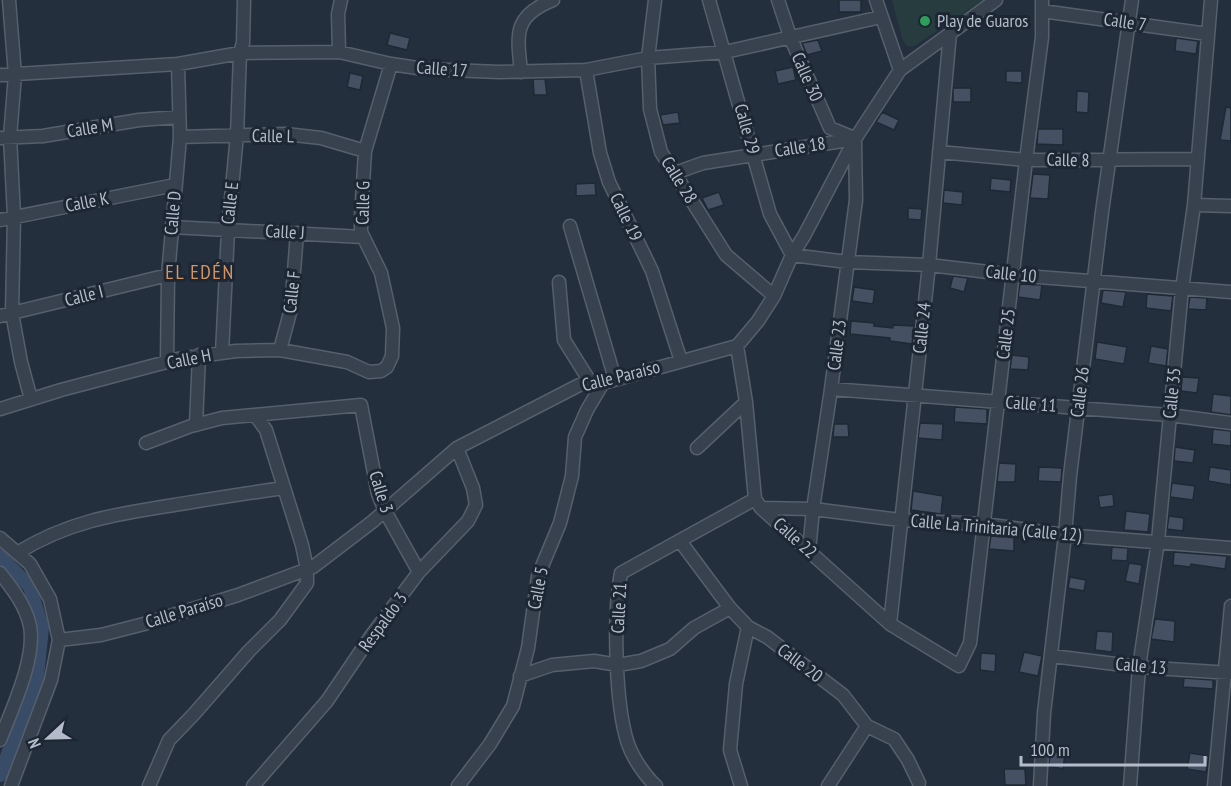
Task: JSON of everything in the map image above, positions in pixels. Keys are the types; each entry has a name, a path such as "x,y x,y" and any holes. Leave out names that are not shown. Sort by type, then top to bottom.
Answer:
{"street":[{"path":"9,0 15,75 5,138 14,216 6,314 32,399"},
{"name":"Calle E","path":"222,353 244,0"},
{"path":"339,52 338,25 341,0"},
{"path":"521,72 518,35 524,20 540,5 553,0"},
{"name":"Calle 28","path":"655,0 648,58 650,110 661,152 726,255 774,296"},
{"name":"Calle 29","path":"709,0 770,214 792,255"},
{"name":"Calle 30","path":"778,0 790,39 831,128 855,139"},
{"path":"876,0 900,70"},
{"path":"758,503 737,346 758,321 774,296 792,255 855,139 900,70 996,0"},
{"name":"Calle 26","path":"1040,786 1044,713 1070,476 1093,282 1132,0"},
{"name":"Calle 35","path":"1130,786 1139,667 1158,541 1182,289 1194,205 1210,0"},
{"name":"Calle 7","path":"1042,6 1208,34"},
{"name":"Calle 25","path":"959,666 970,643 1042,37 1042,6"},
{"name":"Calle 17","path":"0,75 178,64 240,53 339,52 424,69 500,72 586,70 648,58 725,52 881,17"},
{"name":"Calle 24","path":"890,624 929,265 950,33"},
{"name":"Calle D","path":"167,362 168,275 180,137 178,64"},
{"name":"Calle G","path":"381,371 387,367 392,356 393,328 381,273 363,237 361,218 365,151 391,64"},
{"name":"Calle 19","path":"586,70 600,153 609,182 652,271 681,361"},
{"name":"Calle M","path":"5,138 43,136 139,120 179,117"},
{"name":"Calle L","path":"180,137 285,134 321,138 365,151"},
{"name":"Calle 18","path":"675,173 703,163 855,139"},
{"name":"Calle 23","path":"809,551 856,200 855,139"},
{"name":"Calle 8","path":"939,152 1026,160 1198,159"},
{"name":"Calle K","path":"0,220 175,185"},
{"path":"1194,205 1231,206"},
{"path":"570,226 609,381"},
{"name":"Calle J","path":"171,227 363,237"},
{"name":"Calle F","path":"280,350 291,309 297,233"},
{"name":"Calle 10","path":"792,255 847,262 929,265 1014,275 1231,292"},
{"name":"Calle I","path":"6,314 168,275"},
{"path":"559,282 564,340 589,380"},
{"name":"Calle Paraíso","path":"59,640 100,635 144,624 238,595 313,567 385,511 457,448 589,380 609,381 737,346"},
{"name":"Calle H","path":"0,409 199,355 280,350 347,362 369,372 381,371"},
{"path":"196,425 199,355"},
{"name":"Calle 5","path":"458,786 490,744 513,706 528,648 538,576 560,523 572,476 575,437 587,410 609,381"},
{"name":"Calle 11","path":"831,388 1169,415 1231,423"},
{"path":"697,448 746,402"},
{"name":"Calle 3","path":"255,415 361,405 378,494 419,573"},
{"path":"146,443 222,418 255,415 266,430 307,569 307,582 286,612 169,740 149,786"},
{"name":"Respaldo 3","path":"253,786 327,701 419,573 468,520 476,505 457,448"},
{"path":"17,553 40,539 80,523 119,514 284,488"},
{"name":"Calle La Trinitaria (Calle 12)","path":"758,503 900,520 984,524 1065,535 1231,548"},
{"name":"Calle 21","path":"656,786 648,778 628,745 621,706 617,594 621,573 758,503"},
{"name":"Calle 22","path":"758,503 890,624 959,666"},
{"path":"0,538 30,564 50,599 59,640 51,680 11,786"},
{"name":"Calle 20","path":"680,541 730,608 748,627 767,637 843,695 867,726 894,739 919,783"},
{"path":"0,573 15,592 30,626 29,656 19,691 0,740"},
{"path":"1214,786 1228,673 1231,606"},
{"path":"520,676 552,665 594,661 618,665 641,661 670,650 694,628 730,608"},
{"path":"741,786 730,750 736,684 748,627"},
{"name":"Calle 13","path":"1052,656 1139,667 1228,673"},
{"path":"828,786 867,726"}],"green space":[{"name":"Play de Guaros","path":"892,0 983,0 914,46 907,46 903,41"}],"building":[{"path":"839,0 861,0 861,12 839,12"},
{"path":"390,33 410,38 407,50 387,45"},
{"path":"1176,38 1198,41 1196,54 1175,51"},
{"path":"818,40 822,51 807,55 802,43"},
{"path":"793,67 796,80 778,84 775,71"},
{"path":"1006,71 1022,71 1022,83 1006,82"},
{"path":"350,73 363,76 360,90 347,87"},
{"path":"533,79 545,79 547,95 534,95"},
{"path":"953,88 971,88 971,102 953,102"},
{"path":"1077,91 1089,92 1088,113 1076,112"},
{"path":"1226,107 1231,108 1231,141 1220,140"},
{"path":"678,112 680,123 663,125 660,115"},
{"path":"882,112 899,120 894,130 876,122"},
{"path":"1038,129 1063,129 1063,145 1037,144"},
{"path":"1033,174 1050,175 1048,199 1030,198"},
{"path":"991,178 1011,180 1010,192 990,190"},
{"path":"595,183 596,195 576,196 576,184"},
{"path":"944,190 963,192 962,205 943,203"},
{"path":"719,192 724,205 708,210 702,198"},
{"path":"908,208 922,209 921,220 908,219"},
{"path":"953,276 968,278 964,292 950,288"},
{"path":"1020,284 1042,285 1040,300 1018,297"},
{"path":"854,287 875,290 873,304 852,301"},
{"path":"1103,290 1126,292 1123,307 1101,303"},
{"path":"1147,294 1173,296 1171,311 1146,308"},
{"path":"1190,297 1207,298 1206,310 1188,309"},
{"path":"851,321 874,323 874,326 893,328 893,325 914,326 912,344 890,341 890,338 850,334"},
{"path":"1097,342 1127,347 1124,364 1095,359"},
{"path":"1151,346 1168,349 1166,366 1148,363"},
{"path":"1012,355 1029,357 1028,370 1010,369"},
{"path":"1182,377 1199,378 1197,393 1181,391"},
{"path":"1213,394 1231,396 1231,415 1211,412"},
{"path":"955,407 987,409 987,424 954,422"},
{"path":"920,423 943,424 942,440 918,438"},
{"path":"834,424 848,424 849,437 833,437"},
{"path":"1213,429 1231,431 1231,446 1212,444"},
{"path":"1175,447 1195,450 1193,463 1174,461"},
{"path":"999,463 1016,464 1015,482 997,482"},
{"path":"1039,467 1062,468 1061,482 1038,481"},
{"path":"1210,467 1231,470 1231,485 1208,481"},
{"path":"1172,483 1195,486 1193,500 1170,497"},
{"path":"913,491 943,496 941,514 911,510"},
{"path":"1113,494 1114,506 1100,508 1098,496"},
{"path":"1126,511 1150,514 1148,532 1124,530"},
{"path":"1169,516 1184,518 1183,531 1167,529"},
{"path":"991,535 1014,536 1014,551 989,549"},
{"path":"1112,547 1128,548 1127,561 1111,560"},
{"path":"1174,552 1227,556 1225,569 1191,564 1190,567 1173,565"},
{"path":"1129,563 1142,565 1139,584 1125,581"},
{"path":"1070,577 1086,580 1084,591 1068,588"},
{"path":"1155,619 1175,621 1174,642 1151,639"},
{"path":"1097,631 1113,632 1112,652 1095,650"},
{"path":"1024,652 1042,656 1038,676 1019,672"},
{"path":"981,653 996,654 995,672 980,670"},
{"path":"1184,678 1213,680 1213,689 1183,687"},
{"path":"1050,751 1065,754 1063,769 1049,766"},
{"path":"1190,753 1209,756 1206,772 1187,769"},
{"path":"1004,769 1025,769 1026,785 1005,785"}],"waterway":[{"path":"0,556 30,587 42,628 37,677 0,775"}],"place":[{"name":"Play de Guaros","path":"925,21"}],"district":[{"name":"EL EDÉN","path":"200,272"}]}
